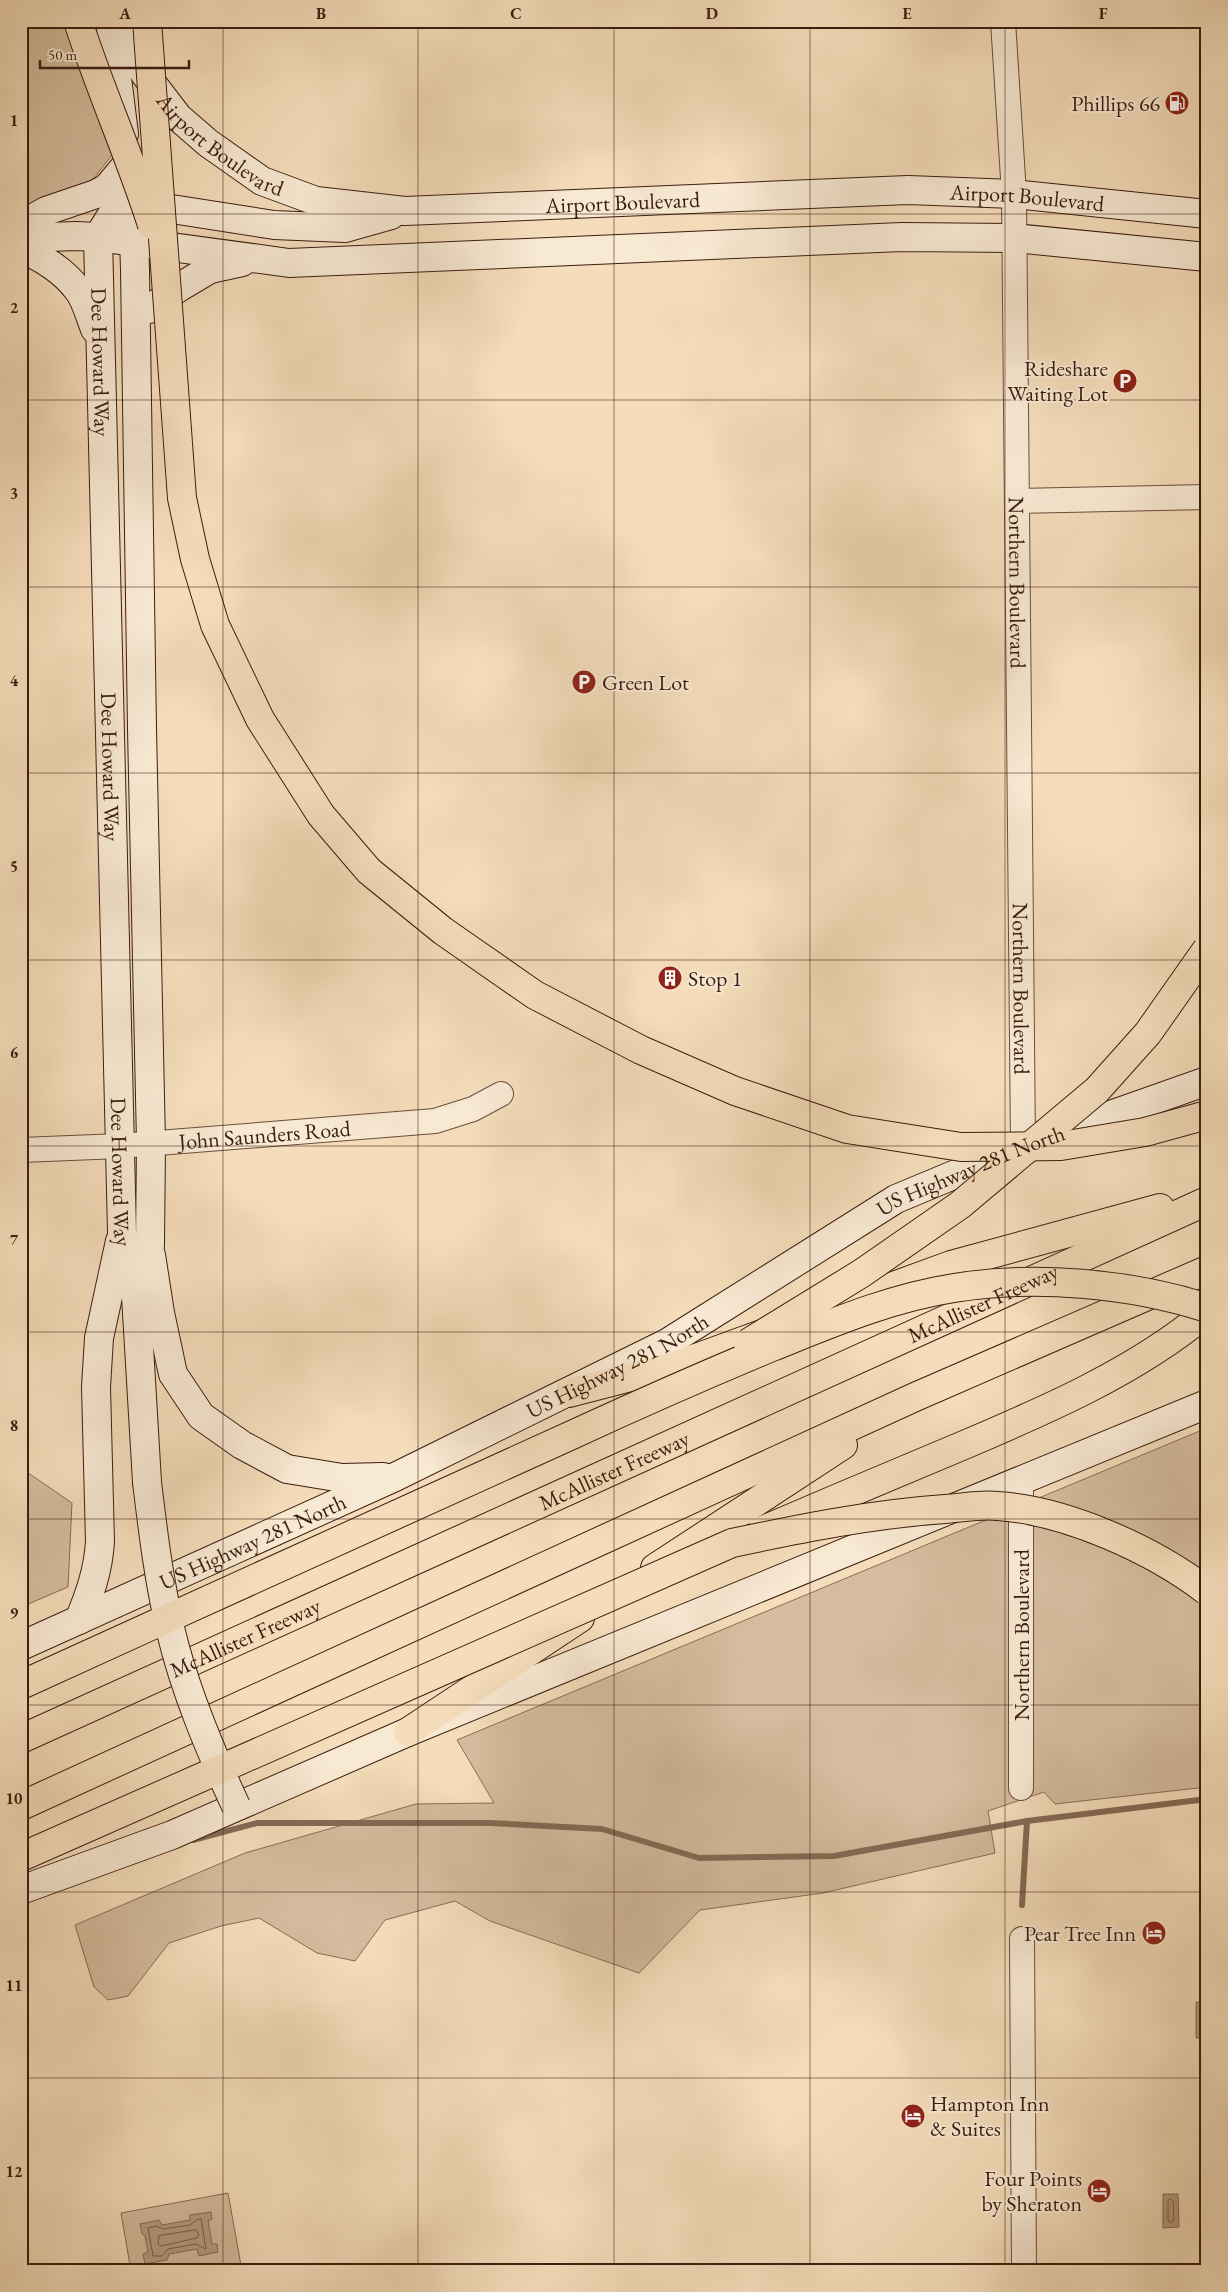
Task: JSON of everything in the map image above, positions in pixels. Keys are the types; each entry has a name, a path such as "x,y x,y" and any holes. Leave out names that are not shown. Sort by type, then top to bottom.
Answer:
{"highway":[{"path":"78,21 93,68 133,165 165,265"},
{"path":"147,21 182,498 196,559 216,625 260,719 321,815 369,871 443,931 535,995 641,1050 735,1091 847,1129 961,1147 1061,1146 1145,1132 1207,1115"},
{"path":"675,1388 862,1273 960,1205 1098,1090 1148,1033 1207,949"},
{"path":"569,1393 677,1364 951,1266 1207,1195"},
{"name":"McAllister Freeway","path":"21,1739 1207,1201"},
{"path":"21,1806 915,1397 1207,1270"},
{"path":"21,1685 675,1388 860,1312 913,1296 954,1288 984,1284 1060,1283 1133,1291 1207,1308"},
{"path":"21,1857 732,1543 1055,1407 1129,1365 1192,1325 1207,1312"},
{"path":"408,1732 915,1397"},
{"path":"732,1543 838,1521 914,1511 996,1505 1033,1510 1124,1543 1186,1577 1207,1591"}],"main road":[{"name":"Dee Howard Way","path":"110,21 133,203 134,243 151,1144 150,1245 136,1296"},
{"name":"Airport Boulevard","path":"114,21 145,74 178,117 208,143 262,180 316,201 405,211 908,190 1014,194 1207,214"},
{"path":"21,225 46,211 80,200 107,188 128,163"},
{"path":"98,238 111,216 133,203 274,225 345,228 405,211"},
{"name":"Airport Boulevard","path":"21,238 76,236 98,238 289,263 902,237 1014,238 1207,257"},
{"name":"Dee Howard Way","path":"98,238 122,1232 136,1296 147,1482 158,1572 171,1633 196,1709 236,1806"},
{"path":"21,249 33,253 54,268 78,290 101,341"},
{"path":"136,345 150,309 178,288 210,269 258,259"},
{"path":"102,396 115,402 122,497 139,544"},
{"name":"US Highway 281 North","path":"21,1646 395,1477 569,1393 667,1343 896,1199 1023,1146 1207,1081"},
{"path":"1180,1091 1207,1086"},
{"path":"79,1620 93,1588 98,1564 100,1542 96,1387 99,1338 122,1232"},
{"path":"150,1245 160,1313 173,1374 201,1416 242,1445 287,1469 342,1478 395,1477"},
{"path":"21,1890 172,1835 408,1732 1021,1482 1205,1404"}],"street":[{"name":"Northern Boulevard","path":"1003,21 1014,194 1023,1146"},
{"path":"1017,501 1207,497"},
{"path":"111,758 143,756"},
{"name":"John Saunders Road","path":"21,1150 151,1144 436,1121 473,1110 501,1094"},
{"name":"Northern Boulevard","path":"1021,1482 1021,1788"},
{"path":"1022,1939 1024,2271"}],"shaded area":[{"path":"21,21 94,21 112,155 80,196 21,208"},
{"path":"1207,1428 1207,1787 1055,1804 1044,1792 988,1811 995,1853 823,1893 700,1910 639,1973 490,1921 455,1901 385,1920 355,1961 317,1953 259,1918 221,1926 169,1943 128,1996 108,2000 94,1987 75,1925 245,1853 416,1804 494,1803 457,1740"},
{"path":"21,1468 72,1503 68,1587 21,1607"},
{"path":"228,2193 242,2271 131,2271 121,2213"}],"water":[{"path":"1203,1998 1207,1998 1207,2038 1196,2038 1196,2002 1203,2002"},
{"path":"1163,2194 1178,2194 1179,2227 1163,2228"},
{"path":"211,2212 212,2219 208,2221 212,2244 217,2244 218,2252 199,2256 197,2249 169,2254 167,2260 145,2264 143,2254 148,2252 145,2236 142,2234 140,2224 159,2220 162,2225 190,2220 190,2215"}],"waterway":[{"path":"193,1840 257,1823 489,1823 602,1829 699,1858 834,1856 1027,1821 1207,1799"},
{"path":"1022,1905 1027,1821"}],"place":[{"name":"Phillips 66","path":"1177,103"},
{"name":"Rideshare Waiting Lot","path":"1125,381"},
{"name":"Green Lot","path":"584,682"},
{"name":"Stop 1","path":"670,978"},
{"name":"Pear Tree Inn","path":"1154,1933"},
{"name":"Hampton Inn & Suites","path":"913,2116"},
{"name":"Four Points by Sheraton","path":"1099,2191"}]}
